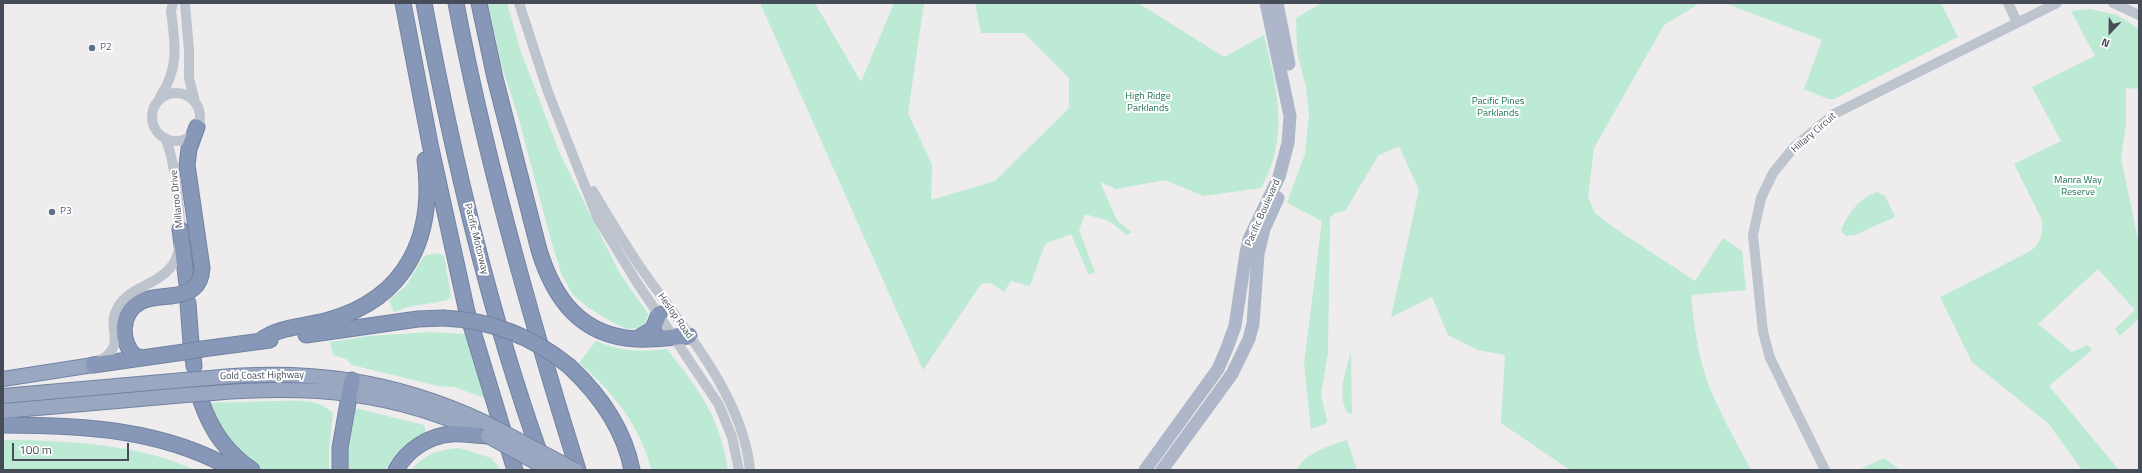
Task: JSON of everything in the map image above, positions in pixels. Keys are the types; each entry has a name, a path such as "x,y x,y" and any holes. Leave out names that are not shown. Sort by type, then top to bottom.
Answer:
{"highway":[{"path":"403,3 430,144 468,312 515,470"},
{"name":"Pacific Motorway","path":"424,3 443,105 489,290 525,412 546,470"},
{"path":"456,3 479,112 503,214 529,312 578,470"},
{"path":"479,3 495,78 539,250 551,284 571,311 585,322 607,333 635,339 682,337"},
{"path":"197,128 189,148 187,165 202,268 200,281 194,289 170,296 143,301 132,309 127,317 124,333 126,344 135,356 143,358 192,361 260,341 418,319 443,318 473,321 505,329 542,347 569,366 598,397 612,420 624,444 632,470"},
{"path":"260,341 270,333 344,316 385,291 400,276 416,248 426,218 428,180 425,158 430,144"},
{"path":"180,230 187,284"},
{"path":"188,303 192,361"},
{"path":"635,339 651,332 658,321 659,314"},
{"path":"3,379 143,358"},
{"name":"Gold Coast Highway","path":"3,396 192,361 210,378 252,374 298,374 350,386 417,396 575,470"},
{"path":"340,470 340,448 350,386"},
{"name":"Gold Coast Highway","path":"3,411 186,395 207,397 288,388 350,386"},
{"path":"207,397 211,428 219,440 234,456 252,470"},
{"path":"3,425 74,427 135,434 190,450 234,470"},
{"path":"396,470 414,448 436,437 486,429"},
{"name":"Gold Coast Highway","path":"486,429 550,470"}],"main road":[{"name":"Pacific Boulevard","path":"1145,470 1218,369 1235,326 1246,253 1250,239 1279,177 1288,143 1290,116 1266,3"},
{"name":"Pacific Boulevard","path":"1162,470 1232,374 1242,357 1253,324 1258,254 1262,236 1271,212 1286,181 1295,147 1296,102 1277,3"}],"street":[{"path":"173,3 171,11 175,61 170,81 153,107 151,118 156,131 165,138 182,140 191,136 197,128 200,116 189,78 189,51 185,3"},
{"name":"Heslop Road","path":"519,3 548,92 598,219 659,314 682,337 721,384 744,435 750,470"},
{"path":"2008,3 2017,22"},
{"name":"Hillary Circuit","path":"1825,470 1770,358 1763,332 1752,235 1761,198 1773,173 1795,146 1834,114 2057,3"},
{"path":"2113,3 2139,15"},
{"path":"159,98 169,93 180,93 190,97 197,105"},
{"name":"Millaroo Drive","path":"93,366 107,357 114,348 115,315 121,303 128,296 164,275 174,263 178,252 180,230 172,162 165,138"},
{"name":"Heslop Road","path":"580,171 682,337 719,405 732,437 739,470"}],"green space":[{"path":"488,3 507,3 520,49 560,154 619,272 648,314 646,322 639,328 627,329 615,324 589,308 573,295 562,275 552,244 518,116 502,67"},
{"name":"High Ridge Parklands","path":"760,3 815,3 861,82 894,3 924,3 908,113 932,165 931,200 995,181 1069,108 1069,78 1024,33 981,33 975,3 1138,3 1224,57 1264,35 1273,74 1278,112 1276,150 1270,169 1261,188 1204,196 1165,180 1116,189 1100,182 1118,222 1132,232 1127,235 1109,221 1085,214 1079,230 1095,272 1089,275 1071,234 1045,244 1030,286 1011,281 1004,292 991,283 981,284 923,370"},
{"name":"Pacific Pines Parklands","path":"1322,3 1700,3 1664,25 1594,148 1588,197 1595,213 1616,229 1695,281 1723,238 1742,251 1746,290 1691,295 1697,342 1702,366 1719,409 1751,470 1570,470 1501,423 1505,355 1478,350 1448,335 1432,297 1391,317 1419,190 1399,146 1378,156 1345,211 1335,213 1330,218 1328,352 1321,395 1327,420 1325,424 1311,429 1304,364 1322,221 1287,203 1305,154 1309,115 1306,87 1297,52 1296,18"},
{"path":"1725,3 1941,3 1958,37 1834,99 1828,99 1804,89 1822,40"},
{"name":"Manra Way Reserve","path":"2090,9 2117,15 2139,29 2139,89 2126,88 2126,123 2121,158 2139,244 2139,318 2120,336 2115,329 2135,310 2098,269 2038,324 2072,352 2088,345 2092,350 2049,386 2119,470 2082,470 2048,423 1972,362 1940,297 2029,252 2036,246 2042,234 2042,220 2014,164 2061,141 2032,87 2095,56 2071,11"},
{"path":"1877,192 1885,196 1895,217 1855,235 1846,236 1841,230 1851,212 1864,198"},
{"path":"438,253 444,256 451,296 448,300 408,307 394,312 389,300 406,286 424,256"},
{"path":"430,332 465,334 485,398 454,387 438,386 352,365 346,359 333,355 330,342 370,336"},
{"path":"596,341 606,345 631,350 648,351 667,349 698,391 714,419 720,434 728,470 651,470 647,454 624,410 591,373 579,363"},
{"path":"1351,352 1352,414 1347,412 1343,397 1343,382"},
{"path":"307,401 321,405 333,413 329,450 329,470 262,470 232,446 206,403"},
{"path":"355,408 424,425 426,431 400,450 385,470 349,470 347,455"},
{"path":"3,440 51,441 101,445 150,454 195,470 3,469"},
{"path":"1347,440 1357,470 1296,470 1306,459 1318,450"},
{"path":"459,448 491,458 501,470 411,470 421,460 432,454"},
{"path":"1884,458 1900,470 1859,470"}],"place":[{"name":"P2","path":"92,48"},
{"name":"P3","path":"52,212"}]}
